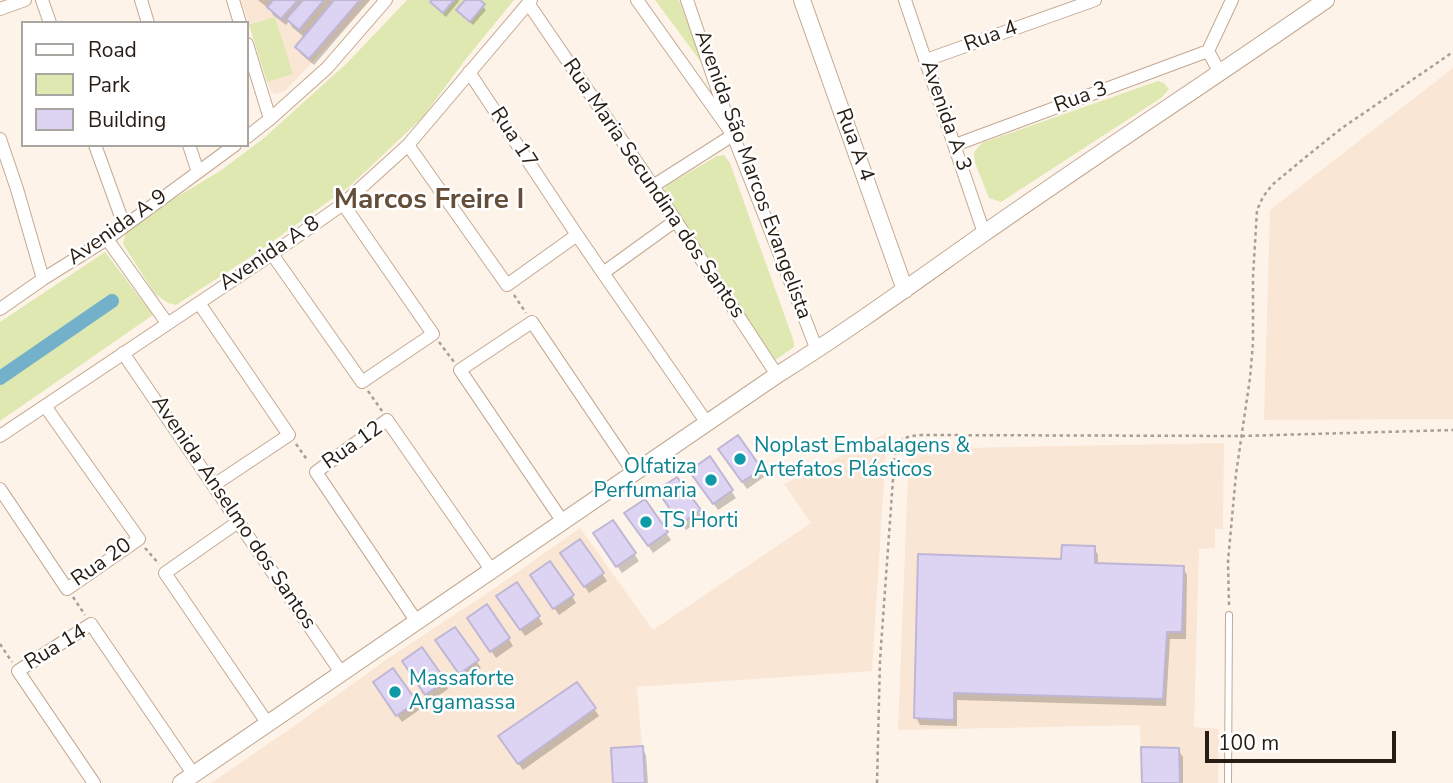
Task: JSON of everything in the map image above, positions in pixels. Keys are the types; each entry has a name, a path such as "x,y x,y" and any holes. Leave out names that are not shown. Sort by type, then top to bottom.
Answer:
{"street":[{"path":"0,9 25,0"},
{"path":"42,0 49,21"},
{"path":"141,0 147,21"},
{"path":"233,0 239,21"},
{"path":"248,136 327,68 386,0"},
{"path":"637,0 733,135 653,186"},
{"name":"Avenida São Marcos Evangelista","path":"687,0 733,135 817,350"},
{"name":"Rua A 4","path":"802,0 905,290"},
{"name":"Avenida A 3","path":"905,0 984,233"},
{"name":"Rua 4","path":"926,60 1095,0"},
{"path":"1220,73 1208,51 1232,0"},
{"path":"187,779 1326,0"},
{"name":"Avenida A 8","path":"0,436 343,204 408,145 530,2"},
{"name":"Rua Maria Secundina dos Santos","path":"530,2 777,375"},
{"path":"248,47 270,120"},
{"name":"Rua 3","path":"955,145 1208,51"},
{"name":"Rua 17","path":"469,72 707,423"},
{"path":"0,139 43,279"},
{"path":"408,145 507,285 577,235"},
{"path":"96,147 124,225"},
{"path":"190,147 198,173"},
{"name":"Avenida A 9","path":"0,309 107,239 232,147"},
{"path":"272,254 362,383 433,334 343,204"},
{"path":"603,273 675,221"},
{"path":"107,239 167,323"},
{"path":"199,303 289,435 214,485"},
{"path":"563,522 460,370 532,321 634,473"},
{"name":"Avenida Anselmo dos Santos","path":"123,353 342,674"},
{"name":"Rua 20","path":"0,489 67,589 139,539 45,405"},
{"name":"Rua 12","path":"417,622 316,472 387,420 492,571"},
{"path":"238,522 165,572 268,724"},
{"name":"Rua 14","path":"94,783 18,671 91,624 187,779"}],"lane":[{"path":"1228,783 1229,615"}],"path":[{"path":"1229,615 1228,561 1253,343 1252,277 1257,211 1272,185 1342,128 1453,52"},
{"path":"507,285 532,321"},
{"path":"433,334 460,370"},
{"path":"362,383 387,420"},
{"path":"877,783 880,660 895,449 901,440 921,435 1241,436 1453,430"},
{"path":"289,435 316,472"},
{"path":"139,539 165,572"},
{"path":"67,589 91,624"},
{"path":"0,644 18,671"}],"shaded area":[{"path":"241,0 371,0 285,91 276,94 271,92"},
{"path":"1453,68 1453,419 1264,420 1270,210"},
{"path":"887,433 872,671 637,687 645,783 211,783 580,528 653,630 811,523 784,484"},
{"path":"1224,443 1223,529 1215,529 1215,548 1199,549 1194,727 1219,729 1218,783 1142,783 1140,725 898,730 909,449"}],"green space":[{"path":"407,0 514,0 423,117 350,186 258,252 176,305 155,294 123,244 126,232 147,215 220,171 264,138 346,64"},
{"path":"655,0 679,0 704,66"},
{"path":"275,17 293,74 267,82 249,25"},
{"path":"1158,81 1169,89 1161,98 1001,202 989,198 975,163 974,152 982,143"},
{"path":"724,155 730,163 794,342 794,347 774,361 709,259 667,200 664,191 666,186 717,156"},
{"path":"105,252 153,315 0,421 0,322"}],"building":[{"path":"273,0 298,0 281,19 267,7"},
{"path":"303,0 324,0 299,30 286,19"},
{"path":"334,0 360,0 309,59 295,47"},
{"path":"454,0 443,13 430,2"},
{"path":"465,0 480,0 485,4 470,22 456,10"},
{"name":"Noplast Embalagens & Artefatos Plásticos","path":"738,435 762,469 742,482 718,449"},
{"name":"Olfatiza Perfumaria","path":"710,456 733,490 713,504 689,471"},
{"path":"677,477 701,510 680,524 657,490"},
{"name":"TS Horti","path":"645,499 668,532 648,546 624,513"},
{"path":"613,520 636,553 616,567 593,533"},
{"path":"580,539 604,573 584,587 560,553"},
{"path":"1062,545 1095,546 1095,563 1184,566 1182,632 1167,632 1163,699 954,693 954,720 914,718 918,554 1061,559"},
{"path":"550,561 574,595 553,609 530,575"},
{"path":"517,582 540,616 520,630 496,596"},
{"path":"487,604 510,638 490,652 467,618"},
{"path":"455,627 479,660 459,674 435,640"},
{"path":"422,647 446,681 425,695 402,661"},
{"name":"Massaforte Argamassa","path":"393,668 417,702 396,716 373,682"},
{"path":"577,682 596,708 518,764 498,736"},
{"path":"643,746 645,783 613,783 611,748"},
{"path":"1141,747 1179,748 1180,783 1142,783"}],"waterway":[{"path":"0,378 112,301"}],"place":[{"name":"Noplast Embalagens & Artefatos Plásticos","path":"740,459"},
{"name":"Olfatiza Perfumaria","path":"711,480"},
{"name":"TS Horti","path":"646,522"},
{"name":"Massaforte Argamassa","path":"395,692"}],"district":[{"name":"Marcos Freire I","path":"429,201"}]}
